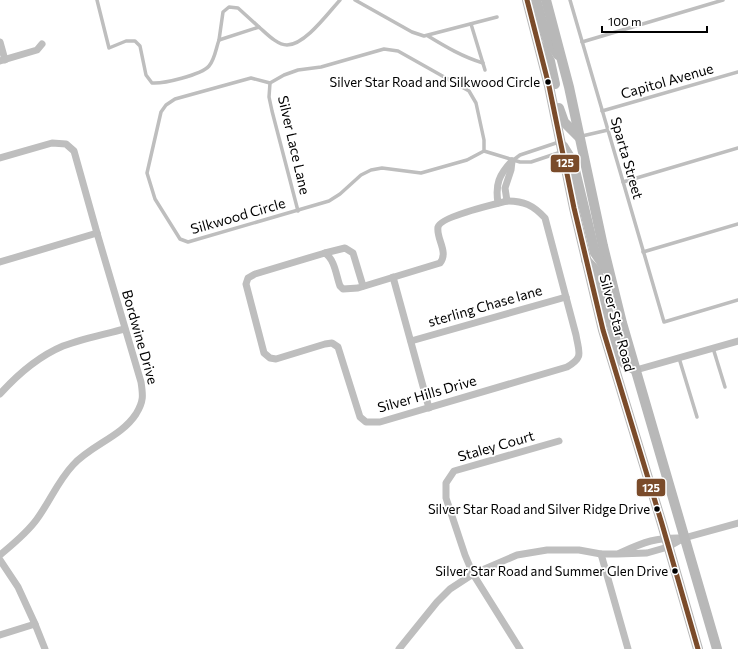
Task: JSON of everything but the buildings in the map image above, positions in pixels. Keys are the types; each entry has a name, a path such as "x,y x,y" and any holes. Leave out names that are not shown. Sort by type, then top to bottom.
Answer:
{"main road":[{"name":"Silver Star Road","path":"526,0 549,86 585,258 603,330 698,649"},
{"path":"536,0 547,39 562,60"},
{"name":"Silver Star Road","path":"546,0 562,60 610,274 636,370 717,649"},
{"path":"537,39 550,61 564,122 579,137"},
{"path":"560,142 573,162 595,253 610,274"},
{"path":"585,258 598,273 621,360 626,365 636,370"}],"street":[{"path":"0,42 2,60 37,50 42,44"},
{"name":"Bordwine Drive","path":"0,158 52,143 66,144 74,151 141,382 143,400 136,414 125,426 73,464 60,481 37,519 0,555"},
{"path":"507,201 504,188 511,170 512,161"},
{"path":"498,203 496,193 498,182 506,167 512,161"},
{"name":"Silver Hills Drive","path":"507,201 522,201 538,210 545,218 580,354 577,361 567,368 380,422 366,422 360,417 338,347 332,343 325,344 276,359 270,358 264,353 246,284 248,278 255,274 325,254 330,256 340,286 343,289 363,286 440,263 443,260 444,255 438,228 440,223 445,220 498,203 507,201"},
{"path":"0,262 97,233"},
{"path":"325,254 344,248 353,253 363,286"},
{"path":"393,277 429,408"},
{"name":"sterling Chase lane","path":"411,341 566,297"},
{"path":"0,394 16,376 39,358 63,346 125,329"},
{"path":"636,370 738,341"},
{"name":"Staley Court","path":"520,649 473,574 455,528 446,498 446,483 454,471 559,441"},
{"path":"399,649 437,602 450,590 473,574 517,555 547,550 579,550 601,554 648,553 668,547 684,538 738,523"},
{"path":"617,554 644,542 665,537 684,538"},
{"path":"601,554 628,649"},
{"path":"0,560 18,587 45,649"},
{"path":"0,635 35,624"}],"lane":[{"path":"97,0 109,48 126,41 135,41 140,46 146,76 152,83 159,84 197,74 208,68 219,40 224,12 229,7 238,8 278,43 286,45 295,43 307,36 340,0"},
{"path":"355,0 412,32 424,36 497,17"},
{"name":"Sparta Street","path":"570,0 664,322 738,300"},
{"path":"582,42 723,0"},
{"path":"471,24 486,70"},
{"path":"219,40 259,26"},
{"path":"428,36 468,59 483,63"},
{"path":"270,83 284,74 298,70 321,67 384,48 398,51 469,91 476,103 484,140 484,151 512,161 531,162 562,152"},
{"name":"Capitol Avenue","path":"602,111 738,72"},
{"name":"Silkwood Circle","path":"270,83 251,78 175,99 166,105 161,112 147,173 155,199 180,239 188,242 329,201 340,194 361,174 371,170 382,168 421,173 467,160 484,151"},
{"name":"Silver Lace Lane","path":"270,83 269,97 272,111 298,211"},
{"path":"579,137 608,130"},
{"path":"512,161 520,155 560,142"},
{"path":"623,182 738,148"},
{"path":"643,252 738,224"},
{"path":"713,348 725,387"},
{"path":"679,358 697,417"}],"transit line":[{"name":"125","path":"527,0 549,86 574,208 603,330 698,649"}],"place":[{"name":"Silver Star Road and Silkwood Circle","path":"548,82"},
{"name":"Silver Star Road and Silver Ridge Drive","path":"657,509"},
{"name":"Silver Star Road and Summer Glen Drive","path":"675,571"}]}
